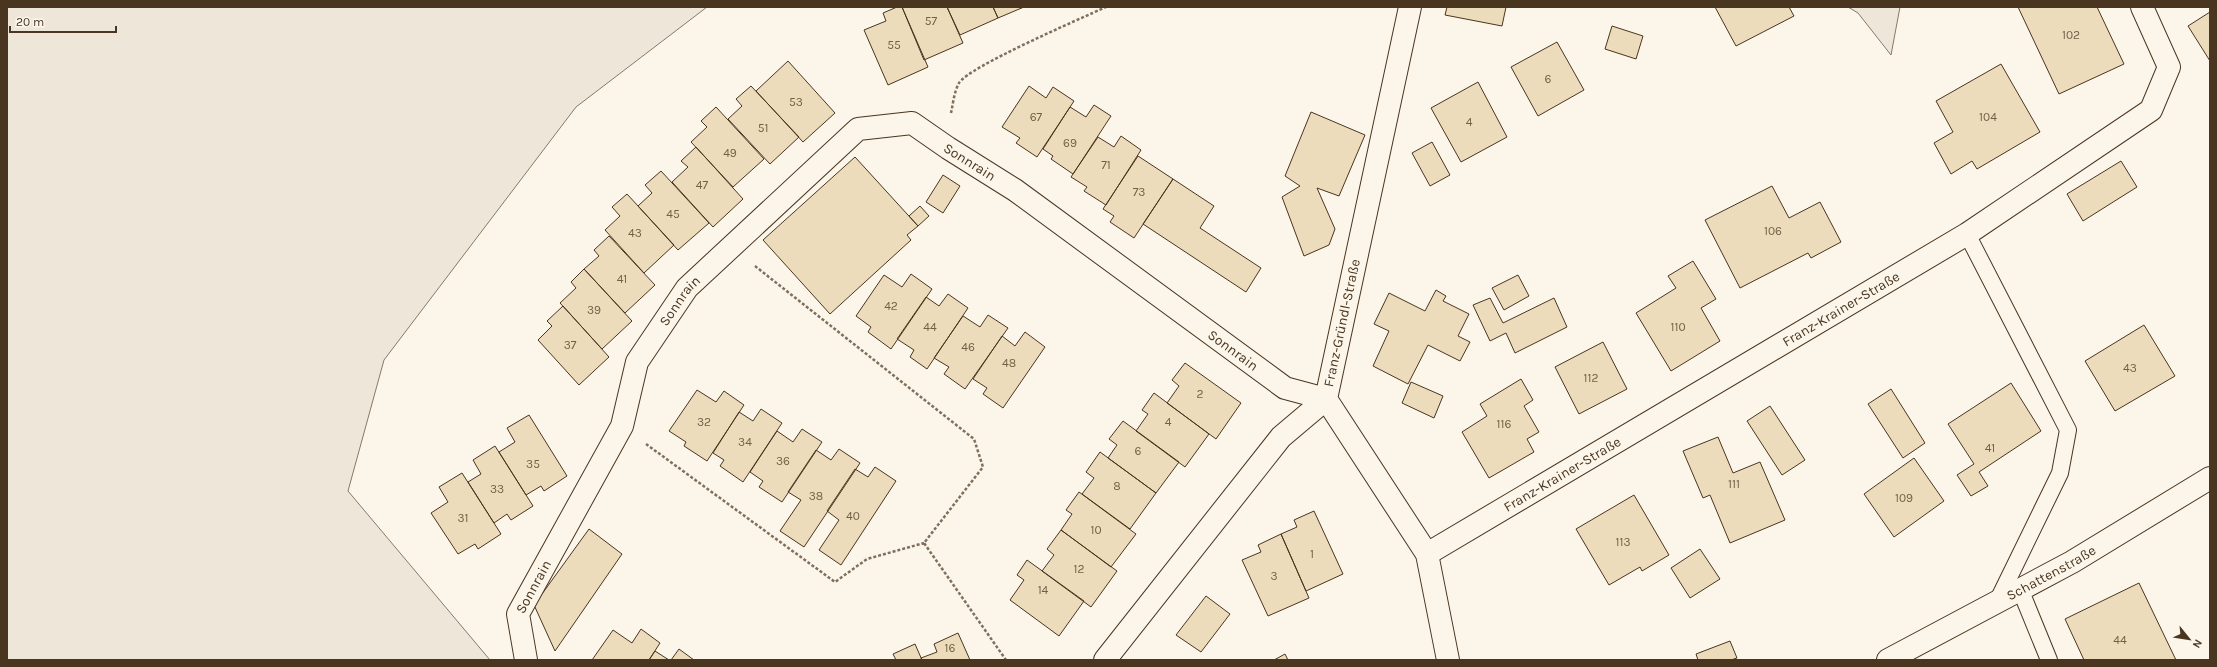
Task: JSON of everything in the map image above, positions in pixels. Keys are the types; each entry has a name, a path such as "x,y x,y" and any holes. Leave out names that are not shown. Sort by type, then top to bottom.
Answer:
{"street":[{"name":"Franz-Gründl-Straße","path":"1410,7 1326,399 1427,554 1448,660"},
{"name":"Franz-Krainer-Straße","path":"1427,554 1967,234 2151,110 2169,67 2142,7"},
{"name":"Sonnrain","path":"526,660 518,614 622,426 637,362 687,288 858,129 912,123 948,148 1015,190 1285,388 1326,399"},
{"path":"1104,660 1281,437 1326,399"},
{"name":"Schattenstraße","path":"1888,660 1998,600 2072,562 2210,478"}],"lane":[{"path":"1967,234 2068,430 2060,473 1998,600"},
{"path":"2020,589 2049,660"}],"path":[{"path":"948,148 953,100 959,82 979,67 1106,7"},
{"path":"622,426 835,582 867,559 924,542 983,467 974,439 732,247"},
{"path":"924,542 1006,660"}],"shaded area":[{"path":"7,7 707,7 576,107 384,360 348,491 490,660 7,660"},
{"path":"1848,7 1900,7 1891,55 1858,13"}],"building":[{"path":"897,7 902,7 928,67 888,85 864,30 886,21 883,13"},
{"path":"902,7 947,7 963,43 924,60"},
{"path":"947,7 993,7 998,18 960,35"},
{"path":"993,7 1024,7 998,18"},
{"path":"1447,7 1506,7 1502,26 1445,15"},
{"path":"1715,7 1789,7 1794,16 1736,46"},
{"path":"2018,7 2097,7 2124,64 2059,94"},
{"path":"2210,12 2210,61 2188,26"},
{"path":"1612,26 1643,36 1636,59 1605,49"},
{"path":"1557,42 1584,90 1538,116 1511,67"},
{"path":"788,61 835,113 803,142 756,91"},
{"path":"2001,64 2040,132 1977,169 1972,161 1951,174 1934,143 1953,132 1936,101"},
{"path":"1478,82 1507,137 1461,162 1431,108"},
{"path":"751,86 799,137 770,164 728,119 742,106 736,99"},
{"path":"1029,86 1046,98 1053,87 1074,101 1037,157 1016,143 1020,138 1002,127"},
{"path":"1094,105 1111,116 1073,174 1051,159 1053,156 1043,149 1070,107 1086,117"},
{"path":"716,107 764,159 733,187 691,142 707,127 701,121"},
{"path":"1311,112 1365,135 1339,196 1317,188 1335,229 1329,245 1304,256 1282,197 1300,186 1285,176"},
{"path":"1121,136 1141,150 1106,205 1084,191 1087,187 1071,177 1098,137 1114,147"},
{"path":"1432,142 1450,175 1430,186 1412,153"},
{"path":"696,147 743,199 713,227 672,182 688,167 681,161"},
{"path":"1138,156 1173,179 1134,238 1110,222 1114,216 1103,209"},
{"path":"855,157 918,226 907,235 911,240 830,314 763,240"},
{"path":"2121,161 2137,187 2083,221 2067,194"},
{"path":"661,171 709,223 678,250 638,206 652,193 645,185"},
{"path":"943,175 960,186 943,213 926,202"},
{"path":"1173,179 1214,206 1200,228 1261,268 1246,292 1143,224"},
{"path":"1772,186 1789,218 1820,202 1841,242 1811,258 1808,253 1740,288 1705,220"},
{"path":"627,194 674,245 644,273 605,230 620,216 612,207"},
{"path":"920,206 929,216 918,226 909,216"},
{"path":"609,236 655,285 625,313 584,269 599,256 594,250"},
{"path":"1693,261 1716,299 1701,308 1720,341 1671,371 1636,313 1676,288 1668,276"},
{"path":"584,269 632,321 602,349 560,303 576,288 571,282"},
{"path":"911,274 932,289 891,349 868,332 871,327 856,316 884,275 902,287"},
{"path":"1518,275 1529,296 1504,310 1492,288"},
{"path":"1436,290 1446,296 1443,301 1469,314 1458,336 1470,342 1460,361 1428,345 1408,384 1373,366 1389,331 1374,324 1389,293 1425,311"},
{"path":"948,294 968,308 927,369 910,357 914,350 897,339 926,297 939,306"},
{"path":"1490,298 1503,323 1554,298 1567,327 1515,353 1506,333 1490,341 1473,305"},
{"path":"563,306 609,357 579,385 538,340 552,326 547,321"},
{"path":"988,315 1008,328 965,389 944,374 949,367 934,358 963,316 980,327"},
{"path":"2144,325 2175,376 2115,411 2085,361"},
{"path":"1025,332 1045,347 1003,408 983,394 987,388 973,379 1002,336 1015,346"},
{"path":"1603,342 1627,389 1579,414 1555,367"},
{"path":"1185,363 1241,403 1216,439 1167,403 1179,386 1172,380"},
{"path":"1521,379 1533,400 1524,406 1539,432 1527,439 1534,452 1489,478 1462,432 1487,416 1480,404"},
{"path":"1411,382 1443,396 1434,418 1402,403"},
{"path":"2011,383 2041,431 1979,472 1988,486 1971,496 1957,475 1974,464 1948,424"},
{"path":"1891,389 1925,443 1903,458 1868,404"},
{"path":"697,390 716,402 724,391 744,405 707,461 684,446 686,442 669,431"},
{"path":"1154,393 1209,434 1185,467 1136,431 1148,414 1142,410"},
{"path":"1770,406 1805,460 1782,475 1747,421"},
{"path":"761,409 782,423 743,482 720,466 724,460 713,453 739,412 753,421"},
{"path":"529,415 567,476 544,491 541,486 526,495 499,452 515,442 507,428"},
{"path":"1123,421 1179,462 1156,493 1108,458 1117,445 1109,439"},
{"path":"802,429 822,442 782,502 759,487 763,481 750,472 777,431 793,442"},
{"path":"1718,437 1733,473 1760,462 1785,520 1730,543 1710,495 1703,498 1683,451"},
{"path":"495,446 533,506 511,520 507,514 494,523 468,482 481,474 473,460"},
{"path":"839,449 860,463 804,547 780,531 801,500 788,492 816,450 831,460"},
{"path":"1100,452 1156,493 1130,529 1082,494 1094,478 1086,472"},
{"path":"1914,458 1944,501 1894,537 1864,494"},
{"path":"875,467 896,481 841,565 819,550 839,520 827,511 855,469 868,477"},
{"path":"462,473 501,534 478,549 475,544 458,554 431,513 448,502 439,487"},
{"path":"1079,492 1136,534 1111,567 1061,530 1072,514 1066,510"},
{"path":"1634,495 1669,555 1642,571 1640,567 1609,585 1576,529"},
{"path":"1314,511 1343,574 1306,591 1281,534 1297,527 1294,520"},
{"path":"589,529 622,554 555,651 534,605"},
{"path":"1061,530 1117,571 1091,607 1042,571 1054,555 1047,549"},
{"path":"1281,534 1309,598 1268,616 1242,560 1261,552 1258,545"},
{"path":"1700,549 1720,579 1690,598 1671,568"},
{"path":"1027,560 1084,601 1059,636 1010,600 1024,580 1017,575"},
{"path":"2139,583 2176,660 2084,660 2065,619"},
{"path":"1206,596 1230,614 1201,652 1176,635"},
{"path":"641,629 660,643 649,660 592,660 613,630 632,643"},
{"path":"958,633 970,660 922,660 921,658 937,652 934,644"},
{"path":"1730,641 1737,658 1731,660 1698,660 1696,654"},
{"path":"915,644 922,660 896,660 893,654"},
{"path":"679,649 694,660 671,660"},
{"path":"655,651 669,660 649,660"},
{"path":"1285,654 1288,660 1274,660"}]}
